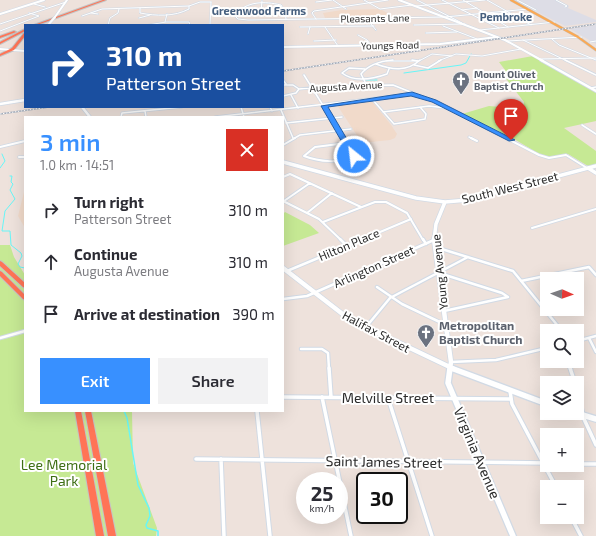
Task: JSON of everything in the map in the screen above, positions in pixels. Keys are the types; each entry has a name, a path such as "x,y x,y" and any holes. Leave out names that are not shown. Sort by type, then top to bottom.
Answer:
{"highway":[{"path":"38,24 105,0"},
{"path":"46,24 108,0"},
{"path":"42,24 77,12"},
{"path":"0,37 24,29"},
{"path":"0,42 24,30"},
{"path":"0,55 9,51 24,35"},
{"path":"0,264 24,285"},
{"path":"0,273 24,297"},
{"path":"78,412 100,536"},
{"path":"88,412 112,536"}],"main road":[{"path":"511,0 590,42 595,48"},
{"path":"581,37 595,48"}],"street":[{"path":"0,14 44,0"},
{"path":"0,14 47,0"},
{"path":"316,2 332,0 346,8"},
{"path":"364,0 380,10 412,5"},
{"path":"316,19 313,11 388,0"},
{"path":"399,0 498,36 596,91"},
{"path":"417,0 464,24"},
{"path":"442,0 499,28"},
{"path":"463,0 508,27"},
{"path":"416,6 486,0 531,25"},
{"name":"Pleasants Lane","path":"262,1 244,5 234,16 243,20 267,21 286,19 450,17 507,11 536,10 517,0"},
{"path":"556,0 567,6 565,7"},
{"path":"0,24 67,1"},
{"path":"50,24 67,1"},
{"path":"82,16 101,9 189,6 211,1 210,24"},
{"path":"262,12 262,1 280,5 285,12 286,19"},
{"path":"34,4 46,7"},
{"path":"140,8 140,12 150,14 167,14 187,11 189,6"},
{"path":"108,24 110,18 118,14 120,8"},
{"path":"462,10 477,8"},
{"path":"91,12 98,14"},
{"path":"0,31 39,16 29,13"},
{"path":"139,18 150,14"},
{"path":"165,22 167,14"},
{"path":"366,18 376,30"},
{"path":"156,24 186,21 190,24"},
{"path":"480,30 554,22"},
{"path":"414,25 464,24"},
{"path":"440,25 478,39"},
{"path":"300,27 374,26"},
{"path":"308,34 310,27"},
{"path":"325,27 327,32 336,40 338,46"},
{"path":"426,33 459,32"},
{"path":"358,36 367,40 371,45"},
{"name":"Youngs Road","path":"284,47 440,44 498,36"},
{"path":"507,41 581,37"},
{"path":"551,38 559,45 596,59"},
{"path":"314,42 336,40"},
{"path":"523,40 596,75"},
{"path":"590,42 596,41"},
{"path":"0,49 24,52"},
{"path":"376,64 389,69 399,69 414,65 430,55 452,56 464,53 482,56 521,49"},
{"path":"414,65 428,68 436,62 448,59 452,56"},
{"path":"539,59 591,58"},
{"path":"367,86 361,74 365,69 376,64 404,59 418,62"},
{"path":"365,69 349,68 342,72 348,78 362,78 386,75 389,69"},
{"path":"304,75 313,87 331,118 339,130 347,143 354,155 350,158 326,161 305,157 304,154 316,147 347,143"},
{"name":"Augusta Avenue","path":"299,89 313,87 391,84 412,94 430,99 539,155 549,158 566,155 587,168"},
{"path":"284,85 295,86 299,89 298,93 284,96"},
{"path":"590,88 596,87"},
{"path":"400,96 404,93 404,90"},
{"path":"243,116 272,111 324,106 412,94"},
{"path":"291,95 298,108"},
{"path":"372,99 393,124 423,120 426,115 420,107"},
{"path":"428,106 430,99"},
{"path":"0,104 24,100"},
{"path":"383,112 428,106 448,108"},
{"path":"121,116 122,113 173,108"},
{"path":"281,110 283,116"},
{"path":"145,111 146,116"},
{"path":"286,123 342,116"},
{"path":"284,118 293,138"},
{"path":"582,126 596,134"},
{"path":"284,145 293,138 304,134 351,129"},
{"path":"469,136 477,141"},
{"path":"0,147 24,141"},
{"path":"19,158 24,156"},
{"name":"South West Street","path":"284,162 416,198 445,202 468,200 596,166"},
{"path":"587,168 596,173"},
{"path":"284,177 290,174 361,207"},
{"path":"284,200 310,183"},
{"path":"307,213 332,193"},
{"path":"322,222 378,201 386,202 402,209 411,219 426,244"},
{"path":"284,202 322,222 347,246"},
{"name":"Young Avenue","path":"445,202 435,230 434,240 450,365"},
{"path":"532,228 596,209"},
{"name":"Hilton Place","path":"285,269 347,246 411,219"},
{"name":"Arlington Street","path":"284,298 298,298 314,293 434,240"},
{"path":"435,247 512,270 556,324"},
{"path":"365,327 390,298 468,257"},
{"path":"521,281 589,267 596,275"},
{"name":"Halifax Street","path":"285,269 341,314 365,327 510,392 540,402"},
{"path":"439,273 508,296 508,298 444,311"},
{"path":"377,287 390,298 446,325"},
{"path":"0,338 24,331"},
{"path":"584,339 596,336"},
{"path":"589,338 596,352"},
{"path":"301,349 322,349 328,353 331,397"},
{"path":"450,365 496,360 540,350"},
{"name":"Virginia Avenue","path":"450,365 448,383 453,398 513,536"},
{"path":"510,392 510,399 540,454"},
{"name":"Melville Street","path":"284,397 510,399"},
{"path":"322,397 351,536"},
{"path":"388,398 432,536"},
{"path":"257,412 270,536"},
{"path":"584,415 596,420"},
{"path":"584,417 596,445"},
{"name":"Saint James Street","path":"196,459 540,463"},
{"path":"221,460 224,536"},
{"path":"584,464 596,464"},
{"path":"575,524 581,536"}],"shaded area":[{"path":"514,0 558,0 569,6 568,8 596,20 596,22 565,26"},
{"path":"380,9 395,17 325,18 323,13 342,10"},
{"path":"596,25 596,44 570,29"},
{"path":"371,100 397,134 395,138 390,140 362,143 337,105"},
{"path":"24,192 24,226 18,216"}],"green space":[{"path":"533,56 596,92 596,121 564,128 596,151 596,164 588,166 568,154 548,157 541,155 514,139 462,114 489,106 523,109 524,102 501,72 505,70 499,62"},
{"path":"285,212 310,225 319,233 284,246"},
{"name":"Lee Memorial Park","path":"0,245 10,245 14,257 24,273 24,412 132,412 133,463 157,528 156,536 0,536"}],"waterway":[{"path":"404,73 461,65 466,63 471,54"},
{"path":"366,80 377,80"},
{"path":"0,168 5,161 2,154"},
{"path":"10,176 12,176 11,182 13,184 10,190 15,199 5,211 2,231 10,231 11,245 21,253 22,256 18,264 20,267 24,268"},
{"path":"124,412 127,418 138,485 149,508 150,516 146,525 147,528 158,531 158,536"}],"railway":[{"path":"284,71 596,24"},
{"path":"0,114 42,108"}],"place":[{"name":"Mount Olivet Baptist Church","path":"461,95"},
{"name":"Metropolitan Baptist Church","path":"426,348"}],"district":[{"name":"Greenwood Farms","path":"259,11"},
{"name":"Pembroke","path":"506,17"}],"route":[{"path":"354,156 324,106 412,94 430,99 511,140"}]}
